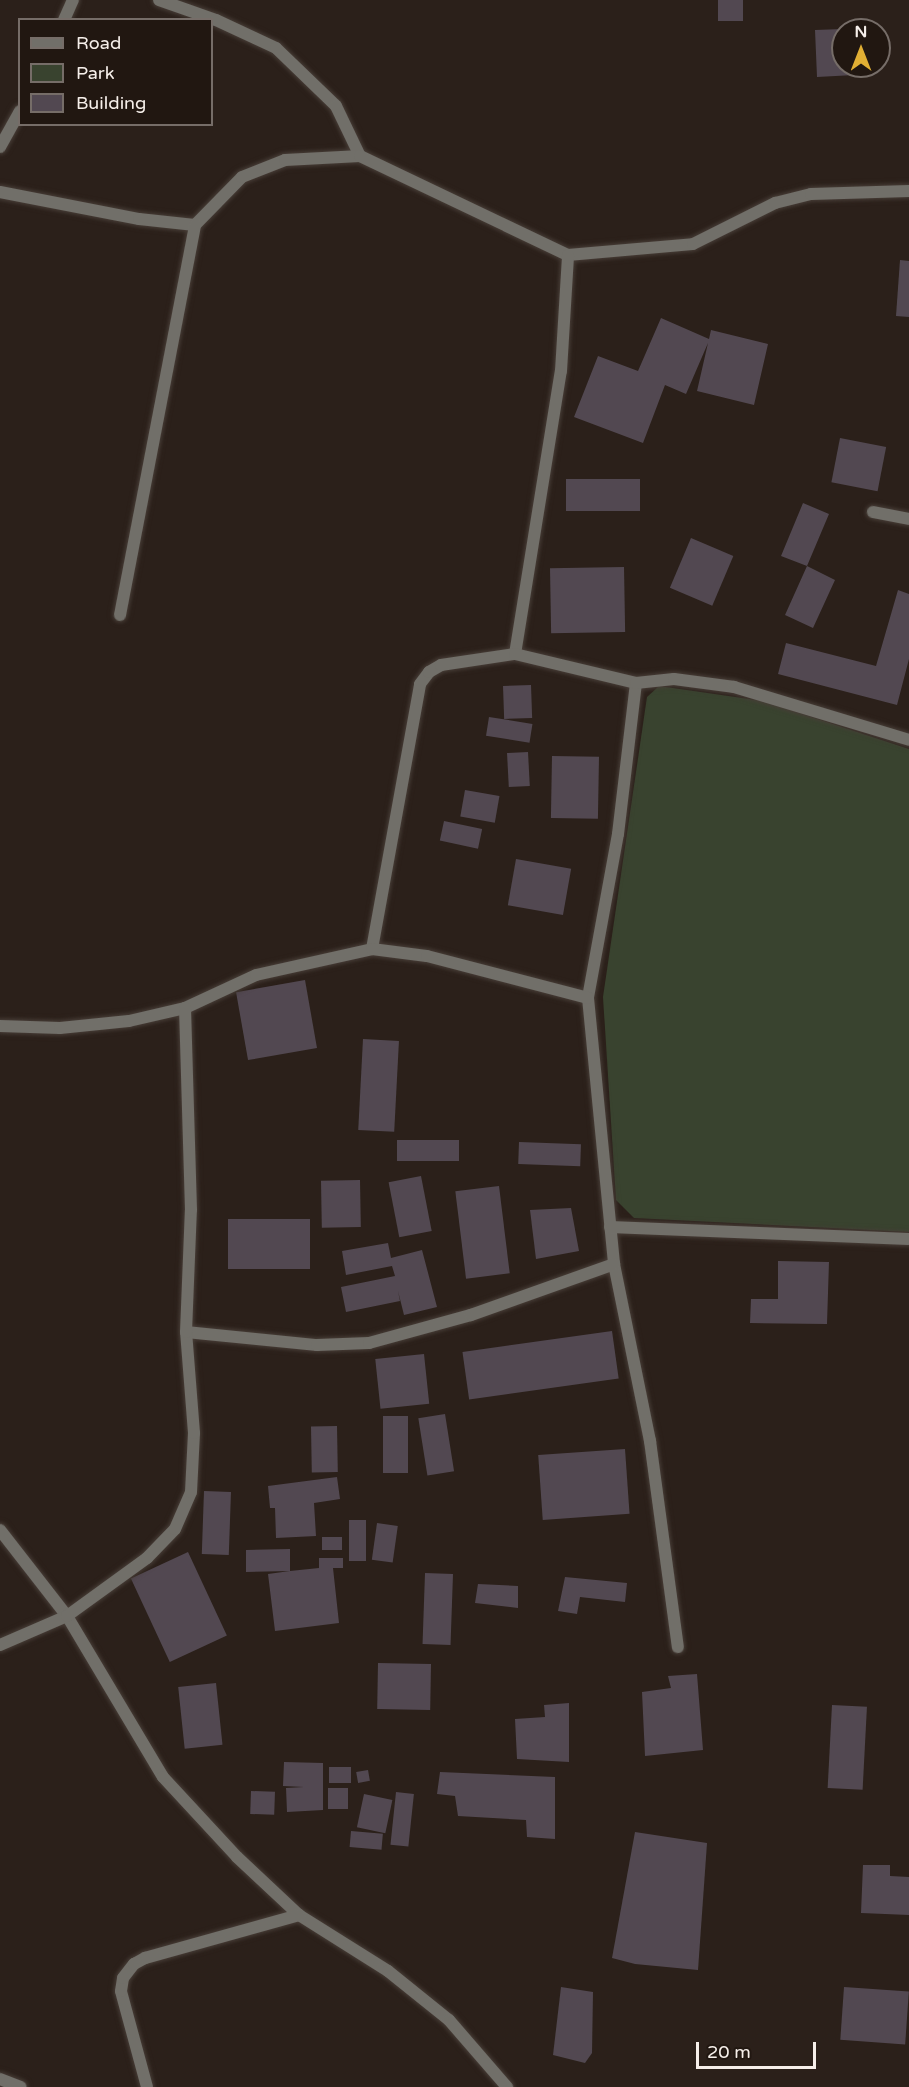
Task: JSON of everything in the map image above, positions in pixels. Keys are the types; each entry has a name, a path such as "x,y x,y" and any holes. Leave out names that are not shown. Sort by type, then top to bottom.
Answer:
{"street":[{"path":"65,18 73,0"},
{"path":"159,0 210,18"},
{"path":"213,19 276,48 336,106 360,156"},
{"path":"0,147 18,115"},
{"path":"120,615 195,225 242,177 285,160 360,156 568,255 693,244 775,202 811,195 909,190"},
{"path":"0,192 140,219 195,225"},
{"path":"515,654 561,371 568,255"},
{"path":"873,512 909,519"},
{"path":"372,949 420,684 429,672 441,665 515,654 636,683 674,679 734,687 909,740"},
{"path":"636,683 618,834 588,998 614,1264 650,1441 678,1647"},
{"path":"0,1026 83,1026 129,1021 185,1008 256,975 372,949 428,956 588,998"},
{"path":"0,1645 67,1616 147,1558 175,1529 191,1492 194,1433 186,1332 191,1210 185,1008"},
{"path":"610,1227 909,1239"},
{"path":"186,1332 317,1345 369,1343 471,1315 614,1264"},
{"path":"0,1530 67,1616 163,1777 237,1857 299,1915 388,1971 449,2020 507,2087"},
{"path":"147,2087 121,1991 123,1978 134,1964 146,1958 299,1915"},
{"path":"0,2079 21,2087"}],"green space":[{"path":"659,686 763,701 909,749 909,1232 634,1218 616,1200 603,997 647,697"}],"building":[{"path":"718,0 743,0 743,21 718,21"},
{"path":"831,29 831,76 817,77 815,30"},
{"path":"900,260 909,261 909,317 896,316"},
{"path":"661,318 709,339 711,330 768,344 754,405 697,391 708,343 686,394 665,385 643,443 574,417 598,356 638,371"},
{"path":"840,438 886,447 878,491 831,482"},
{"path":"566,479 640,479 640,511 566,511"},
{"path":"803,503 829,514 807,566 781,556"},
{"path":"691,538 733,556 712,606 670,588"},
{"path":"807,566 835,580 813,628 785,615"},
{"path":"624,567 625,632 551,633 550,568"},
{"path":"898,590 909,594 909,659 897,705 778,674 786,643 876,666"},
{"path":"531,685 532,718 504,719 503,686"},
{"path":"489,717 532,724 529,743 486,736"},
{"path":"528,752 530,786 509,787 507,753"},
{"path":"552,756 599,757 598,819 551,818"},
{"path":"465,790 499,796 495,823 460,817"},
{"path":"444,821 482,829 478,849 440,841"},
{"path":"516,859 571,869 563,915 508,905"},
{"path":"305,980 317,1048 248,1060 236,992"},
{"path":"363,1039 399,1041 394,1132 358,1130"},
{"path":"397,1140 459,1140 459,1161 397,1161"},
{"path":"519,1142 581,1144 580,1166 518,1164"},
{"path":"421,1176 432,1231 399,1237 389,1182"},
{"path":"360,1180 361,1227 322,1228 321,1181"},
{"path":"499,1186 510,1273 466,1279 455,1191"},
{"path":"571,1208 579,1251 536,1259 530,1210"},
{"path":"228,1219 310,1219 310,1269 228,1269"},
{"path":"388,1243 391,1258 422,1250 437,1307 404,1315 398,1291 400,1301 346,1312 341,1287 395,1276 392,1266 346,1275 342,1251"},
{"path":"778,1261 829,1262 827,1324 750,1323 751,1299 778,1299"},
{"path":"612,1331 619,1379 469,1400 462,1352"},
{"path":"424,1354 429,1404 380,1409 375,1359"},
{"path":"445,1414 454,1471 427,1476 418,1418"},
{"path":"383,1416 408,1416 408,1473 383,1473"},
{"path":"311,1426 337,1426 338,1472 312,1472"},
{"path":"625,1449 630,1514 543,1520 538,1455"},
{"path":"337,1477 340,1499 314,1503 316,1536 276,1538 275,1508 270,1508 268,1486"},
{"path":"204,1491 231,1492 229,1555 202,1554"},
{"path":"349,1520 366,1520 366,1561 349,1561"},
{"path":"377,1523 398,1526 393,1563 372,1560"},
{"path":"322,1537 342,1537 342,1550 322,1550"},
{"path":"290,1549 290,1571 246,1572 246,1550"},
{"path":"188,1552 227,1635 170,1662 131,1579"},
{"path":"319,1558 343,1558 343,1568 333,1568 339,1623 275,1631 268,1574 319,1568"},
{"path":"425,1573 453,1574 451,1645 423,1644"},
{"path":"565,1577 627,1583 625,1602 580,1597 577,1614 558,1611"},
{"path":"478,1584 518,1586 518,1608 475,1603"},
{"path":"378,1663 431,1664 430,1710 377,1709"},
{"path":"697,1674 703,1750 645,1756 642,1692 671,1688 668,1676"},
{"path":"216,1683 222,1745 185,1749 178,1687"},
{"path":"569,1703 569,1762 517,1759 515,1719 545,1717 544,1705"},
{"path":"832,1705 867,1707 863,1790 828,1788"},
{"path":"284,1762 323,1763 323,1810 287,1812 286,1788 304,1787 283,1786"},
{"path":"329,1767 351,1767 351,1783 329,1783"},
{"path":"368,1770 370,1781 358,1783 356,1772"},
{"path":"440,1772 555,1777 555,1839 527,1837 526,1820 458,1816 455,1796 437,1794"},
{"path":"328,1788 348,1788 348,1809 328,1809"},
{"path":"251,1791 275,1792 274,1815 250,1814"},
{"path":"396,1792 414,1794 408,1847 390,1845"},
{"path":"364,1794 392,1800 385,1833 357,1827"},
{"path":"351,1831 383,1834 381,1850 350,1847"},
{"path":"635,1832 707,1843 698,1970 635,1964 612,1958"},
{"path":"863,1865 890,1865 890,1876 909,1877 909,1915 861,1913"},
{"path":"561,1987 593,1992 592,2053 585,2063 553,2055"},
{"path":"844,1987 909,1992 905,2044 840,2040"}]}
